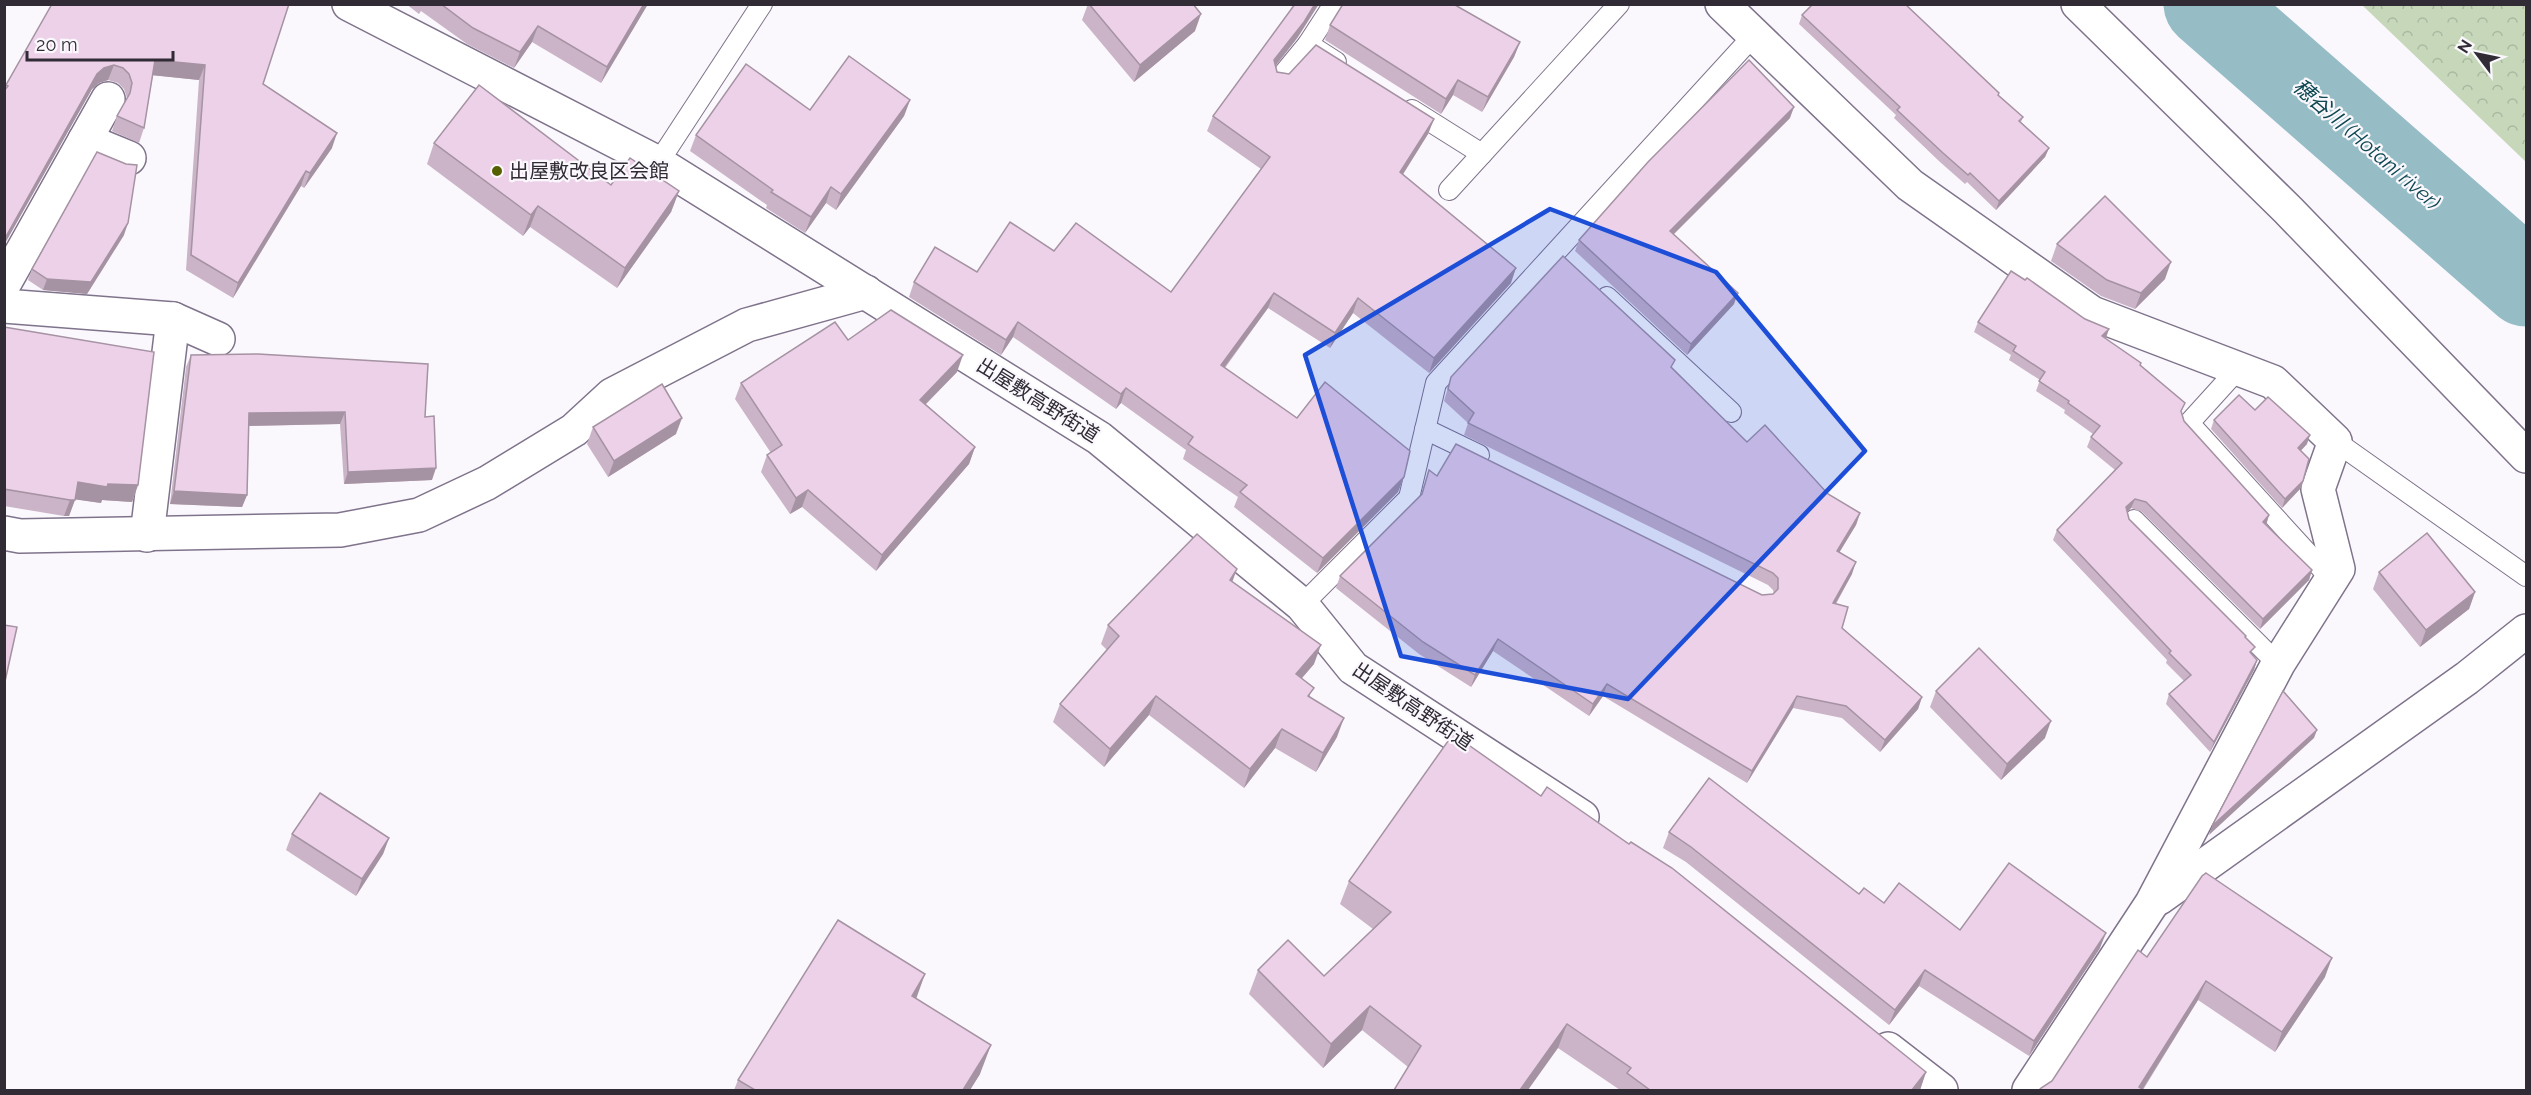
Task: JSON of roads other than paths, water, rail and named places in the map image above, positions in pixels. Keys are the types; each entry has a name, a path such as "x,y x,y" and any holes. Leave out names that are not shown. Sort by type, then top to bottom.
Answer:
{"street":[{"name":"出屋敷高野街道","path":"349,4 658,164 1099,438 1302,605 1353,668 1604,832"},
{"path":"1722,4 1910,185 2092,313 2273,382 2335,441 2318,489 2338,569 2278,664 2152,903 2029,1090"},
{"path":"2078,4 2288,210 2526,456"},
{"path":"4,284 108,99"},
{"path":"85,140 129,158"},
{"path":"4,533 20,536 147,535 340,530 419,515 487,483 574,430 612,395 747,325 866,292"},
{"path":"4,306 173,319 218,339"},
{"path":"147,535 173,319"},
{"path":"2152,903 2467,678 2526,631"},
{"path":"1867,1032 1941,1090"}],"lane":[{"path":"658,164 762,4"},
{"path":"1280,78 1308,44 1334,4"},
{"path":"1449,190 1619,4"},
{"path":"1302,605 1409,498 1436,383 1754,35"},
{"path":"1308,44 1356,75"},
{"path":"1395,99 1482,154"},
{"path":"1557,250 1574,267"},
{"path":"1592,283 1731,412"},
{"path":"2238,369 2189,423 2332,580"},
{"path":"1425,429 1499,465"},
{"path":"2335,441 2526,576"},
{"path":"2134,520 2278,664"}],"waterway":[{"name":"穂谷川 (Hotani river)","path":"2207,4 2526,283"}],"place":[{"name":"出屋敷改良区会館","path":"497,171"}]}
